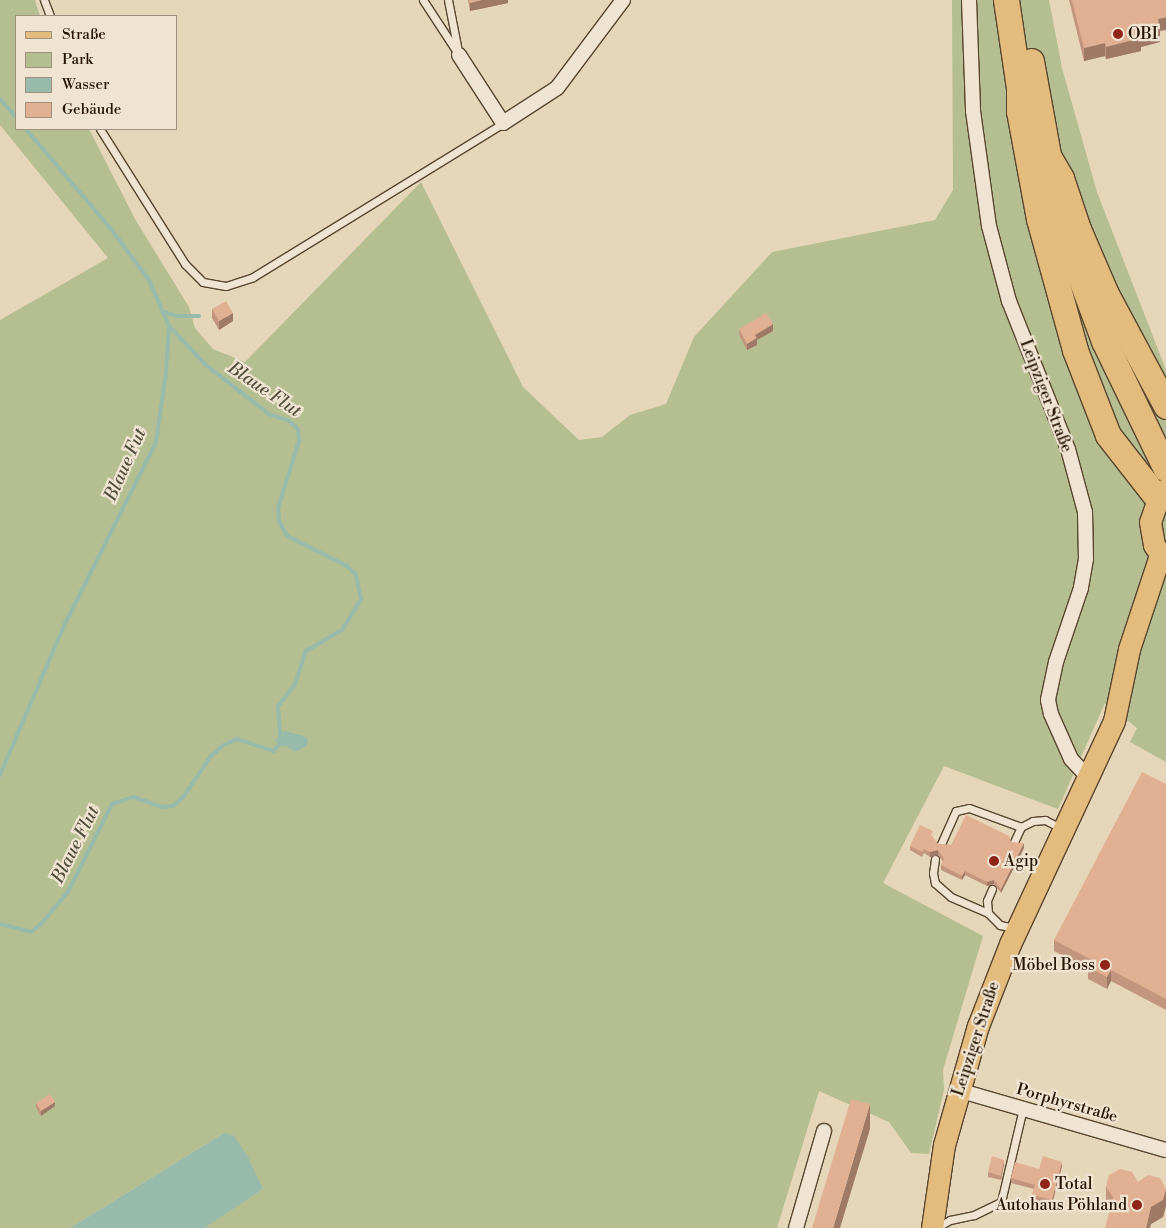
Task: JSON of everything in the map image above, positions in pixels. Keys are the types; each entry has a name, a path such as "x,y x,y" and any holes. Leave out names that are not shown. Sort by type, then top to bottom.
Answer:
{"highway":[{"path":"1006,0 1019,88 1049,197 1058,216 1104,341 1162,461"},
{"path":"1023,0 1032,70 1050,159 1058,216"},
{"path":"1019,88 1019,111 1039,219 1075,350 1108,435 1162,494"},
{"path":"1050,159 1061,178 1078,229 1106,294 1166,406"}],"main road":[{"path":"1162,494 1153,510 1151,534 1163,559"},
{"name":"Leipziger Straße","path":"932,1228 944,1144 958,1090 981,1017 1017,928 1089,778 1114,721 1137,626 1163,559"},
{"name":"Leipziger Straße","path":"1137,626 1166,587"}],"street":[{"path":"459,55 503,123 557,88 623,0"},
{"name":"Leipziger Straße","path":"969,0 973,111 988,226 1009,301 1068,449 1085,512 1086,559 1081,588 1056,662 1048,700 1051,714 1071,759 1089,778"},
{"name":"Porphyrstraße","path":"958,1090 1166,1150"},
{"path":"796,1228 824,1131"}],"lane":[{"path":"44,0 50,15"},
{"path":"423,0 459,55"},
{"path":"448,0 459,55"},
{"path":"101,130 185,264 203,282 226,286 253,277 503,123"},
{"path":"941,844 956,811 969,808 1021,827 1045,820 1064,829"},
{"path":"1014,842 1021,827"},
{"path":"935,859 933,873 935,883 951,897 988,913 1000,925 1017,928"},
{"path":"988,913 987,901 992,889"},
{"path":"936,1228 950,1220 974,1216 1001,1202 1023,1108"}],"green space":[{"path":"0,0 35,0 40,15 15,15 15,130 90,130 135,219 189,307 195,328 213,349 245,362 421,182 523,387 579,440 602,437 630,415 666,404 694,337 772,252 935,220 953,190 952,0 1049,0 1062,68 1097,192 1166,370 1166,762 1130,742 1137,728 1105,703 1058,809 944,766 883,883 983,936 943,1070 944,1090 929,1154 911,1153 889,1122 819,1091 777,1228 203,1228 263,1189 224,1133 70,1228 0,1228 0,320 108,258 0,125"}],"water":[{"path":"284,731 304,736 308,739 307,746 295,752 286,746 278,746 275,740"},
{"path":"224,1133 233,1135 247,1155 263,1189 204,1228 70,1228"}],"building":[{"path":"469,0 482,0 470,3"},
{"name":"OBI","path":"1072,0 1166,0 1166,17 1158,19 1160,29 1140,34 1141,38 1106,47 1105,43 1084,48"},
{"path":"226,301 233,313 219,321 212,309"},
{"path":"766,313 773,324 755,335 757,338 747,344 739,329"},
{"path":"1142,772 1166,784 1166,999 1111,970 1107,977 1088,967 1092,960 1054,940"},
{"path":"966,815 1009,836 1011,842 1024,843 1001,889 994,880 987,882 965,871 962,876 941,865 944,859 938,850 930,852 924,849 922,852 910,846 920,825 933,831 931,835 938,844 951,845"},
{"path":"50,1094 55,1102 41,1111 36,1103"},
{"path":"851,1099 870,1104 833,1228 812,1228"},
{"path":"992,1156 1004,1160 1001,1176 988,1172"},
{"path":"1043,1156 1062,1162 1052,1200 1032,1195 1035,1185 1011,1178 1015,1162 1039,1169"},
{"path":"1120,1169 1132,1172 1138,1182 1148,1175 1160,1178 1166,1189 1163,1200 1151,1207 1146,1228 1105,1228 1113,1197 1106,1187 1109,1175"}],"waterway":[{"name":"Blaue Fut","path":"0,99 15,116"},
{"name":"Blaue Fut","path":"0,775 63,628 156,442 166,373 169,326 149,280 111,229 27,130"},
{"path":"163,312 178,316 199,316"},
{"name":"Blaue Flut","path":"1,924 31,932 40,925 68,892 112,804 133,797 162,807 173,806 184,796 211,756 222,746 237,739 273,751 281,743 278,706 295,684 306,651 342,630 361,599 356,575 347,566 287,536 279,521 278,508 299,441 298,429 289,421 269,414 206,365 169,326"}],"place":[{"name":"OBI","path":"1118,34"},
{"name":"Agip","path":"994,861"},
{"name":"Möbel Boss","path":"1105,965"},
{"name":"Total","path":"1045,1184"},
{"name":"Autohaus Pöhland","path":"1137,1205"}]}
